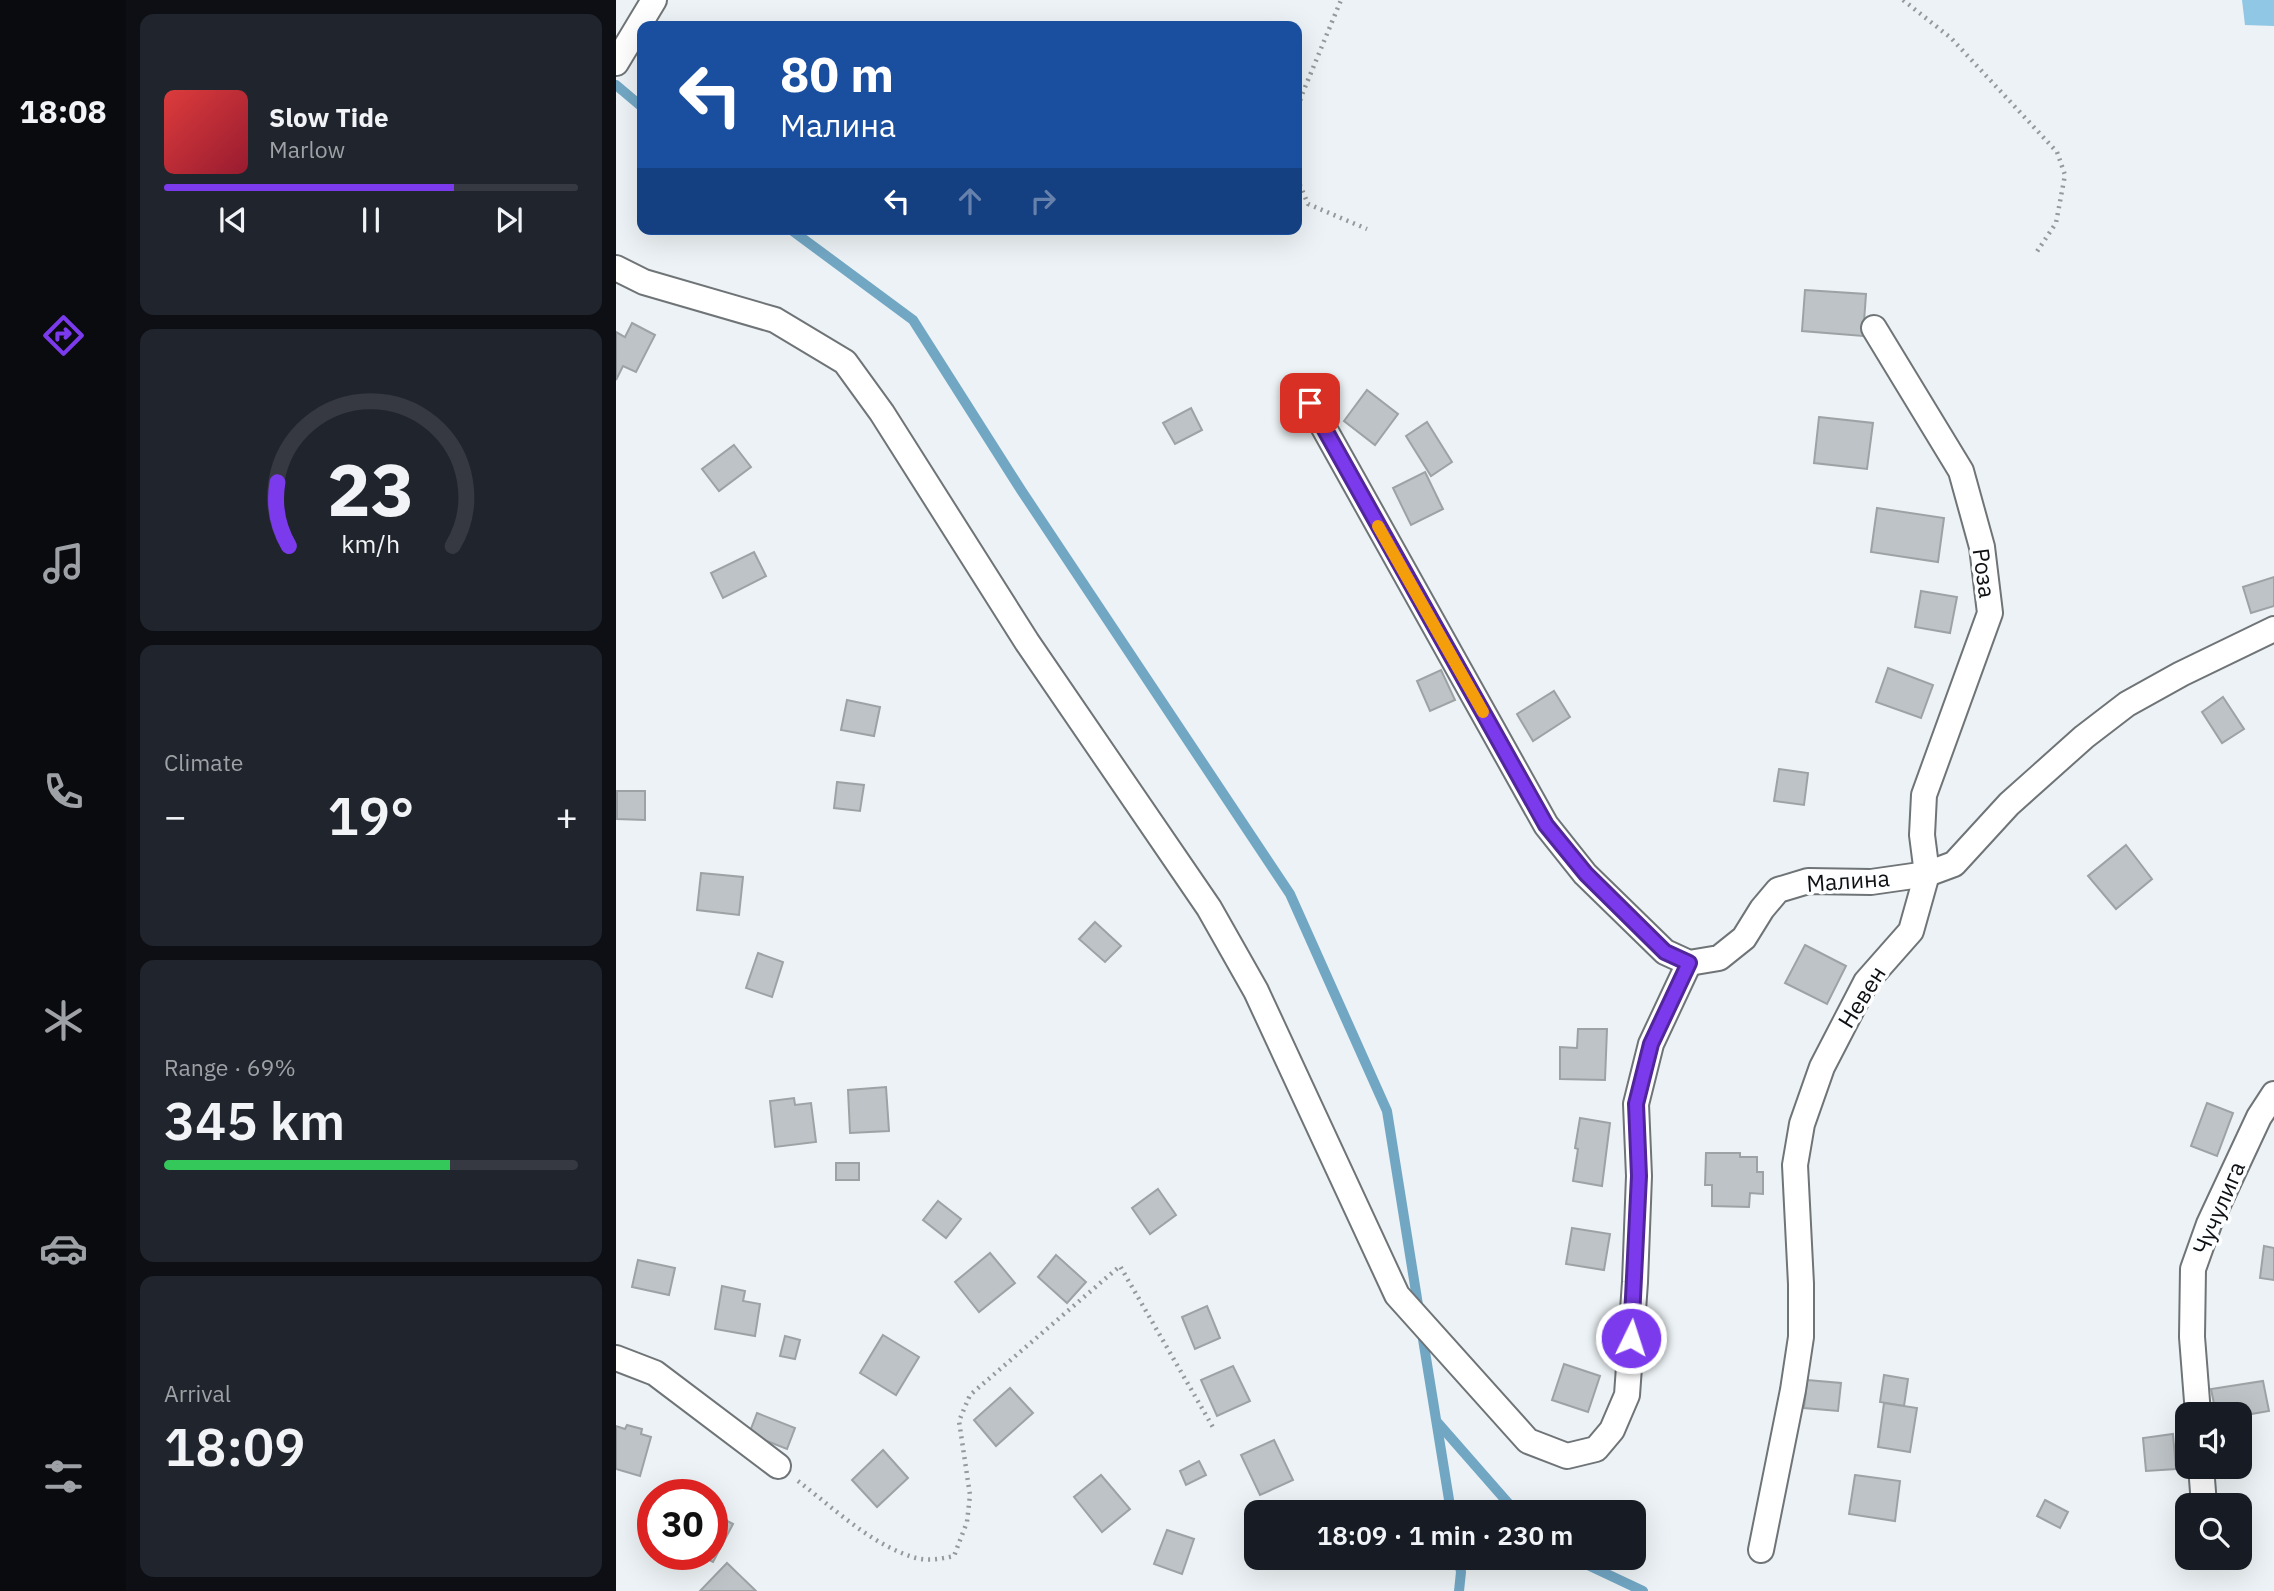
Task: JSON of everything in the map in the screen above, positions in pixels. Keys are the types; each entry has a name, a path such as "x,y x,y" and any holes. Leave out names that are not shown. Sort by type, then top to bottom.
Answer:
{"street":[{"path":"641,21 654,0"},
{"path":"616,63 637,28"},
{"path":"616,268 644,282 775,320 845,362 882,413 1027,642 1209,908 1256,990 1397,1295 1528,1441 1567,1456 1596,1449 1612,1430 1627,1395 1638,1202 1636,1104 1651,1044 1689,963 1665,952 1586,874 1546,825 1310,403"},
{"name":"Роза","path":"1874,328 1961,471 1983,547 1990,613 1924,795 1922,835 1927,874"},
{"path":"1927,874 1954,864 2009,804 2084,737 2127,704 2181,674 2274,629"},
{"name":"Малина","path":"1689,963 1719,958 1744,938 1762,909 1779,890 1808,881 1871,882 1927,874"},
{"name":"Невен","path":"1761,1550 1801,1337 1795,1165 1802,1124 1822,1066 1866,982 1911,931 1927,874"},
{"name":"Чучулига","path":"2196,1402 2192,1338 2193,1269 2209,1224 2259,1117 2274,1094"},
{"path":"616,1358 655,1373 778,1466"}],"path":[{"path":"1302,95 1341,0"},
{"path":"1903,0 1951,38 2057,152 2065,175 2056,223 2036,253"},
{"path":"1302,190 1308,204 1367,229"},
{"path":"778,1466 877,1541 917,1558 936,1560 954,1556 967,1522 970,1494 959,1421 970,1395 1120,1266 1214,1429"}],"shaded area":[{"path":"2242,0 2274,0 2274,26 2245,25"}],"building":[{"path":"1805,290 1866,294 1863,336 1802,331"},
{"path":"632,323 655,335 636,372 623,366 616,380 616,332 625,337"},
{"path":"1367,390 1398,414 1375,445 1344,421"},
{"path":"1191,408 1202,430 1175,444 1163,423"},
{"path":"1819,417 1873,423 1867,469 1814,463"},
{"path":"1427,422 1452,462 1431,476 1406,436"},
{"path":"734,445 751,467 719,491 702,469"},
{"path":"1425,472 1443,509 1411,525 1393,488"},
{"path":"1877,508 1944,518 1938,562 1871,552"},
{"path":"754,552 766,576 723,598 711,573"},
{"path":"2274,577 2274,606 2251,613 2243,587"},
{"path":"1921,591 1957,597 1950,633 1915,627"},
{"path":"1888,668 1933,685 1921,718 1876,702"},
{"path":"1441,670 1455,700 1430,711 1417,681"},
{"path":"1554,691 1570,717 1533,741 1517,714"},
{"path":"2223,697 2244,729 2222,743 2202,712"},
{"path":"847,700 880,707 874,736 841,730"},
{"path":"1779,769 1808,773 1804,805 1774,801"},
{"path":"837,782 864,785 860,811 834,808"},
{"path":"617,791 645,791 645,820 617,819"},
{"path":"2126,845 2152,879 2116,909 2088,876"},
{"path":"701,873 743,877 739,915 697,910"},
{"path":"1095,922 1121,946 1105,962 1079,939"},
{"path":"1805,945 1846,966 1827,1004 1785,983"},
{"path":"758,953 783,962 772,997 746,988"},
{"path":"1578,1029 1607,1029 1605,1080 1560,1079 1560,1047 1577,1048"},
{"path":"886,1087 889,1131 850,1133 848,1090"},
{"path":"794,1098 795,1105 811,1103 816,1142 775,1147 770,1101"},
{"path":"2207,1103 2233,1113 2217,1156 2191,1146"},
{"path":"1580,1118 1610,1123 1602,1186 1573,1181"},
{"path":"1706,1153 1740,1153 1740,1157 1757,1157 1757,1172 1763,1172 1763,1194 1750,1193 1749,1207 1712,1206 1712,1185 1705,1185"},
{"path":"836,1163 859,1163 859,1180 836,1180"},
{"path":"1158,1189 1176,1215 1150,1234 1132,1208"},
{"path":"938,1201 961,1219 946,1238 923,1220"},
{"path":"1572,1228 1610,1234 1604,1270 1566,1264"},
{"path":"2264,1246 2274,1248 2274,1280 2260,1278"},
{"path":"990,1253 1015,1283 979,1312 955,1282"},
{"path":"1056,1255 1086,1282 1067,1303 1038,1277"},
{"path":"638,1260 675,1268 669,1295 632,1287"},
{"path":"722,1286 745,1291 743,1301 760,1304 755,1336 715,1329"},
{"path":"1207,1306 1220,1338 1195,1349 1182,1317"},
{"path":"883,1335 919,1357 896,1395 860,1373"},
{"path":"785,1336 800,1340 795,1359 780,1356"},
{"path":"1564,1364 1600,1376 1588,1412 1552,1400"},
{"path":"1233,1366 1250,1401 1217,1416 1201,1380"},
{"path":"1884,1375 1908,1379 1904,1406 1880,1402"},
{"path":"1807,1380 1841,1383 1838,1411 1804,1408"},
{"path":"2263,1381 2269,1411 2252,1414 2252,1402 2214,1402 2211,1389"},
{"path":"1010,1388 1033,1413 996,1446 974,1420"},
{"path":"1884,1403 1917,1408 1910,1452 1878,1447"},
{"path":"757,1413 795,1428 787,1449 749,1434"},
{"path":"627,1425 642,1429 641,1434 651,1437 640,1476 616,1469 616,1426 625,1429"},
{"path":"2173,1434 2175,1469 2146,1471 2143,1438"},
{"path":"1274,1440 1293,1480 1260,1495 1241,1455"},
{"path":"883,1450 908,1478 877,1507 852,1480"},
{"path":"1199,1461 1206,1475 1186,1485 1180,1471"},
{"path":"1101,1475 1130,1509 1102,1532 1074,1497"},
{"path":"1855,1475 1900,1481 1895,1521 1849,1514"},
{"path":"2045,1500 2068,1512 2060,1528 2037,1516"},
{"path":"1167,1530 1194,1539 1182,1574 1154,1564"},
{"path":"728,1564 756,1591 700,1591 720,1570 728,1570"}],"waterway":[{"path":"616,85 637,103"},
{"path":"798,235 913,320 1021,490 1290,894 1387,1111 1419,1311"},
{"path":"1422,1333 1449,1500"},
{"path":"1438,1423 1505,1500"},
{"path":"1459,1591 1461,1570"},
{"path":"1598,1570 1643,1591"}],"slow traffic":[{"path":"1378,526 1483,712"}],"route":[{"path":"1310,403 1546,825 1586,874 1665,952 1689,963 1651,1044 1636,1104 1639,1176 1631,1338"}]}
